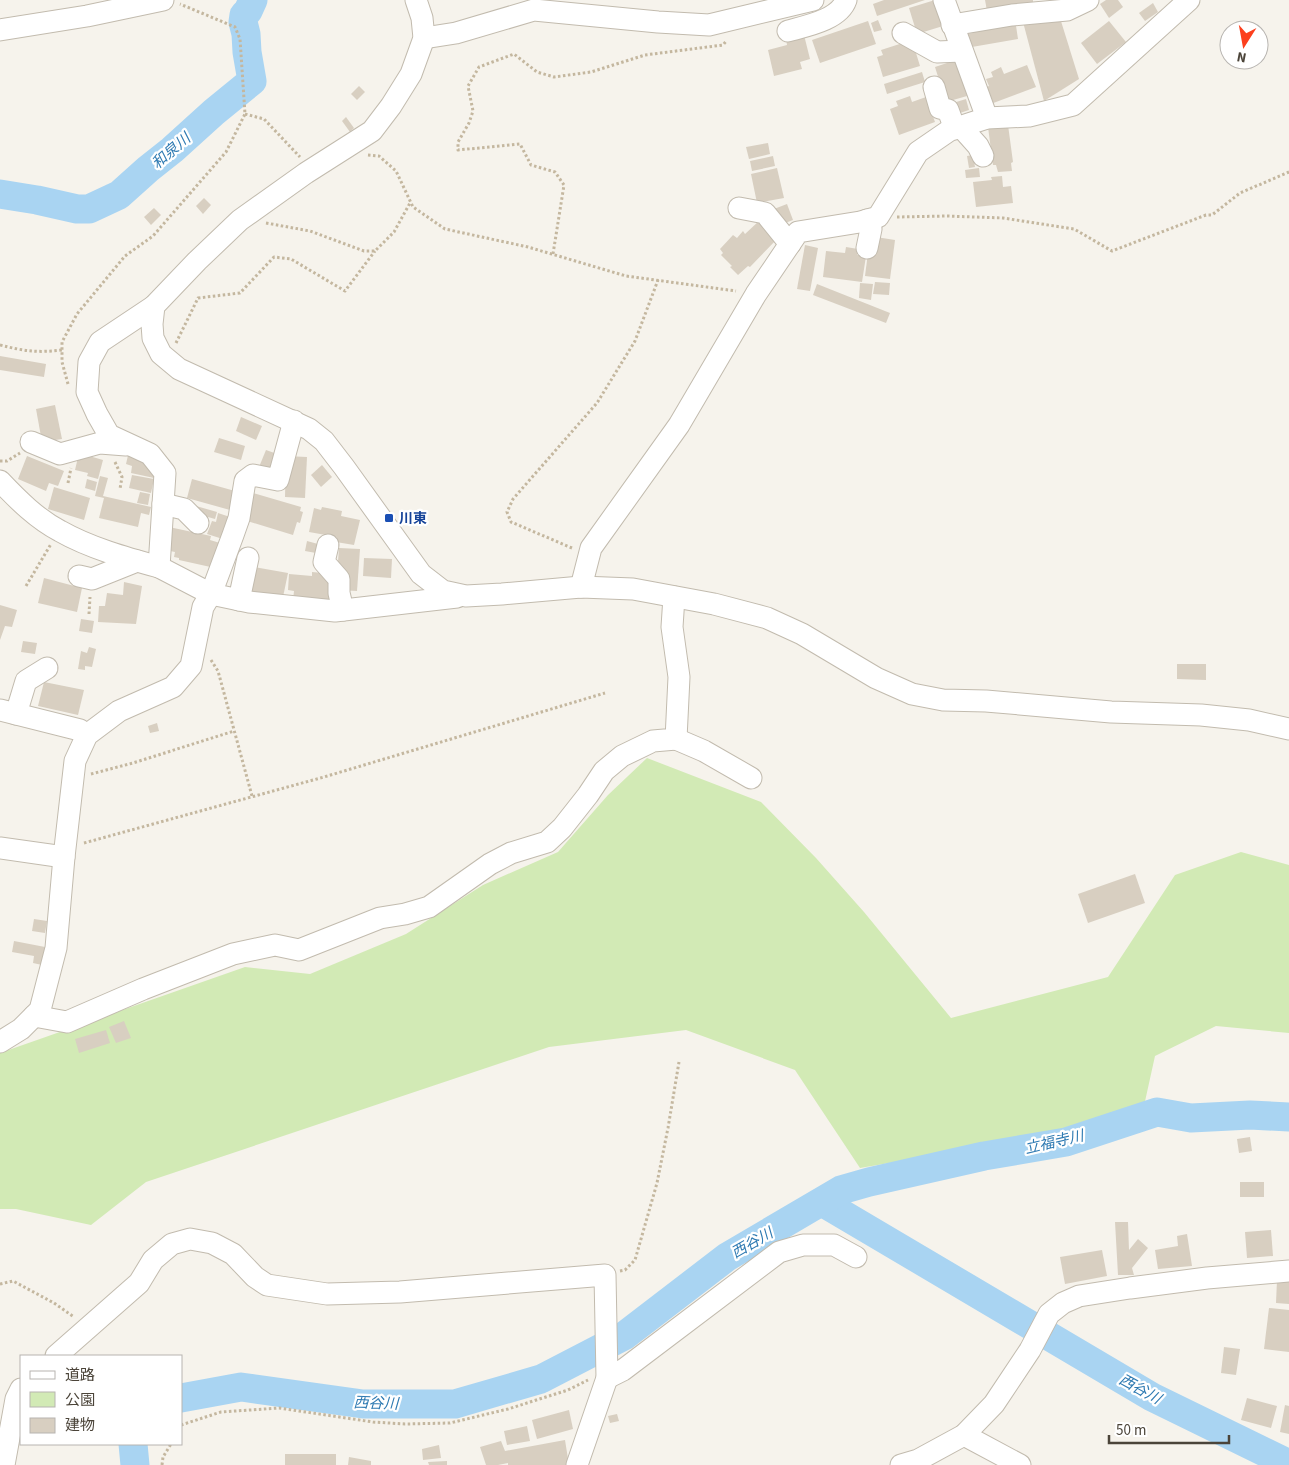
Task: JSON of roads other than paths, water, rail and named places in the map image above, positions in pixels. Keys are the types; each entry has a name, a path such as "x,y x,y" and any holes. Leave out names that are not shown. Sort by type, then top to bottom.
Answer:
{"street":[{"path":"147,567 162,504 164,473 150,454 109,435 86,392 89,362 100,342 154,306 197,261 242,219 333,156 372,132 411,74 424,38 422,18 416,0"},
{"path":"424,38 456,33 534,10 709,26 813,0"},
{"path":"788,31 826,20 844,6 846,0"},
{"path":"944,0 986,118"},
{"path":"952,25 1012,15 1067,10 1088,0"},
{"path":"867,248 873,219 918,152 958,128 986,118 1029,116 1073,105 1189,0"},
{"path":"0,30 83,8 171,2"},
{"path":"903,33 937,52 962,51"},
{"path":"934,87 940,108 948,110 958,128 978,146 983,156"},
{"path":"739,208 765,212 790,244"},
{"path":"581,587 591,548 679,425 756,294 798,232 873,219"},
{"path":"154,306 152,324 154,338 161,354 179,369 309,428 324,441 421,574 443,591 466,596"},
{"path":"0,1042 21,1029 40,1010 56,948 72,778 75,761 87,735 119,711 173,687 191,666 203,607 211,594 238,518 245,481 253,476 278,480 294,421"},
{"path":"31,442 60,454 100,443 129,445"},
{"path":"0,482 9,502 59,531 211,594 239,600 334,611 466,596 581,587 633,589 714,604 768,618 802,634 876,678 912,694 943,700 986,701 1111,712 1201,715 1250,720 1289,729"},
{"path":"162,504 184,510 198,523"},
{"path":"328,545 324,562 339,579 339,593 343,610"},
{"path":"239,600 248,558"},
{"path":"78,576 92,578 147,567"},
{"path":"674,597 672,627 679,677 676,739"},
{"path":"47,668 26,681 8,712 80,730 87,735"},
{"path":"34,1016 67,1022 143,989 233,954 275,945 299,950 380,918 405,914 429,907 490,864 511,852 547,842 562,828 588,795 604,770 622,756 653,740 676,739 704,751 751,778"},
{"path":"0,848 65,852"},
{"path":"57,1355 139,1283 153,1260 172,1244 190,1239 212,1242 233,1254 256,1277 267,1284 327,1294 400,1292 605,1275 607,1378 577,1465"},
{"path":"607,1378 623,1370 779,1252 803,1245 834,1245 856,1257"},
{"path":"901,1465 918,1460 964,1435 994,1404 1030,1350 1049,1314 1063,1303 1079,1296 1207,1278 1289,1271"},
{"path":"4,1465 16,1399 20,1391"},
{"path":"964,1435 1020,1465"}],"waterway":[{"name":"和泉川","path":"0,194 77,209 89,209 119,195 252,81 243,22 244,15 253,0"},
{"name":"西谷川","path":"182,1398 241,1387 363,1404 455,1404 541,1379 624,1336 727,1257 841,1190 984,1156 1066,1142 1157,1112 1191,1118 1250,1115 1289,1117"},
{"name":"西谷川","path":"822,1202 1152,1397 1289,1464"},
{"name":"西谷川","path":"133,1445 135,1465"}],"place":[{"name":"川東","path":"389,518"}],"water label":[{"name":"立福寺川","path":"1054,1142"}]}
